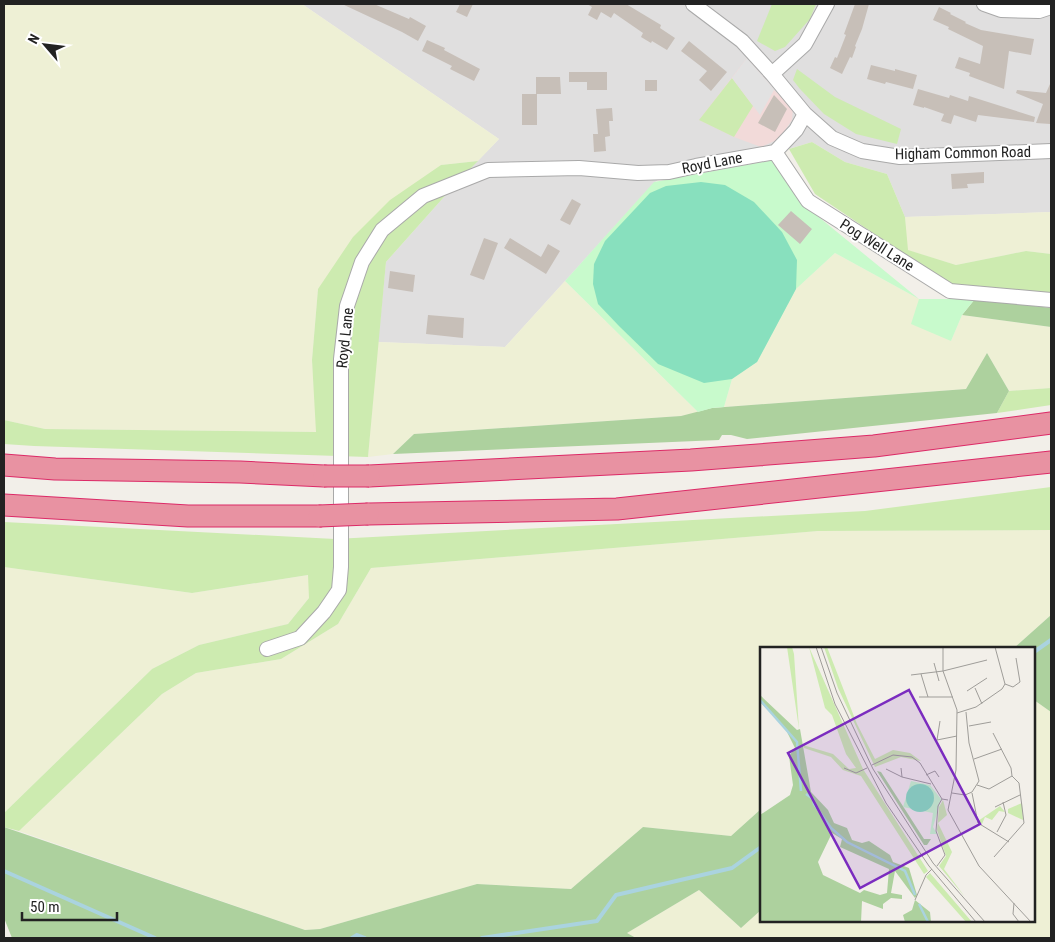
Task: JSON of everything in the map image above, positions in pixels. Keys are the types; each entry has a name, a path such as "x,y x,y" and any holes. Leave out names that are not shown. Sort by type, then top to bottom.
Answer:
{"highway":[{"path":"4,465 55,469 369,476 691,460 874,446 1051,423"},
{"path":"4,505 188,516 319,516 617,509 1051,462"}],"street":[{"name":"Higham Common Road","path":"693,4 742,41 805,114 832,138 862,151 900,157 1051,151"},
{"path":"772,74 804,44 827,4"},
{"path":"984,4 1001,10 1039,11 1051,7"},
{"path":"775,152 796,130 805,114"},
{"name":"Pog Well Lane","path":"775,152 808,201 950,291 1051,300"},
{"name":"Royd Lane","path":"267,649 300,638 324,612 339,590 342,567 341,359 346,306 362,262 382,230 423,196 488,170 579,168 638,173 669,172 775,152"}],"shaded area":[{"path":"302,4 1051,4 1051,212 905,217 887,174 845,162 812,142 789,149 669,172 655,182 505,347 378,342 386,262 460,179 499,139"},
{"path":"747,58 774,90 793,107 792,120 779,139 761,147 734,137 699,120"},
{"path":"747,58 774,90 760,115 732,78"}],"green space":[{"path":"4,4 302,4 499,139 478,161 441,165 318,289 312,360 317,432 45,429 4,420"},
{"path":"772,4 816,4 810,19 785,47 775,51 757,41"},
{"path":"797,69 835,97 901,129 897,144 856,134 824,114 793,80"},
{"path":"732,78 753,106 734,137 699,120"},
{"path":"812,142 845,162 887,174 905,217 908,250 956,265 1026,251 1051,254 1051,293 952,286 815,194 789,149"},
{"path":"774,160 804,205 919,299 835,253 796,289 757,362 732,379 724,407 698,412 565,281 654,182"},
{"path":"478,161 386,262 368,457 4,444 4,420 45,429 316,432 312,360 318,289 353,237 390,200 441,165"},
{"path":"701,182 725,185 754,202 782,232 797,260 796,289 757,362 732,379 704,383 658,364 598,304 593,284 594,264 605,241 650,193 666,186"},
{"path":"1051,212 1051,254 1026,251 956,265 907,250 905,217"},
{"path":"835,253 919,299 951,341 962,315 1051,327 1051,388 1009,391 987,353 966,389 724,407 732,379 757,362 796,289"},
{"path":"565,281 698,412 681,416 414,434 393,454 368,457 378,342 505,347"},
{"path":"919,299 975,299 962,315 951,341 911,324"},
{"path":"975,299 1051,308 1051,327 962,315"},
{"path":"987,353 1009,391 997,413 747,439 722,435 719,440 393,454 414,434 681,416 712,408 966,389"},
{"path":"1051,388 1051,405 997,413 1009,391"},
{"path":"1051,487 1051,530 818,531 371,568 338,624 281,659 196,673 162,694 19,831 4,827 4,813 152,669 199,645 288,624 309,598 308,575 192,593 4,567 4,522 335,539 865,511"},
{"path":"1051,530 1051,615 1015,647 760,647 760,810 731,836 643,827 571,889 477,884 320,929 305,930 19,831 162,694 196,673 281,659 338,624 371,568 818,531"},
{"path":"4,567 192,593 309,575 309,598 288,624 199,645 152,669 4,813"},
{"path":"1051,615 1051,712 1035,701 1035,647 1015,647"},
{"path":"1035,701 1051,712 1051,938 636,938 627,933 699,890 741,928 760,911 760,922 1035,922"},
{"path":"760,810 760,911 741,928 699,890 627,933 636,938 12,938 4,918 4,827 305,930 320,929 477,884 571,889 643,827 731,836"}],"building":[{"path":"342,4 374,4 409,19 410,17 426,26 418,41"},
{"path":"460,4 473,4 467,17 456,12"},
{"path":"587,4 626,4 661,25 660,28 675,38 667,50 641,37 643,33 614,13 611,18 601,12 597,20 588,15 592,7"},
{"path":"855,4 869,4 852,58 850,57 842,74 830,68 835,57 837,58 846,35 844,34"},
{"path":"939,7 965,23 981,30 1034,39 1031,55 1009,51 1004,89 969,76 970,73 955,68 959,57 980,64 983,46 933,20"},
{"path":"427,40 445,48 444,50 480,69 474,81 450,69 452,66 422,51"},
{"path":"689,41 727,72 711,91 699,80 707,71 681,51"},
{"path":"871,65 917,75 913,89 867,79"},
{"path":"569,72 607,72 607,90 587,90 587,82 569,82"},
{"path":"536,77 560,77 561,94 537,94 537,125 522,125 522,94 536,94"},
{"path":"645,80 657,80 657,91 645,91"},
{"path":"1050,84 1050,124 1036,123 1043,104 1016,93 1017,90 1046,93"},
{"path":"918,89 949,98 950,95 968,101 969,96 1035,117 1034,122 978,115 976,122 954,115 951,124 941,121 944,114 913,105"},
{"path":"774,95 787,109 775,132 758,123"},
{"path":"612,108 613,121 609,121 610,136 605,137 606,151 594,152 593,134 598,134 596,109"},
{"path":"984,172 984,183 967,184 968,188 952,189 951,174"},
{"path":"572,199 581,204 570,225 560,220"},
{"path":"791,211 812,229 800,244 778,225"},
{"path":"484,238 498,243 484,280 470,275"},
{"path":"510,238 541,257 548,244 560,251 546,274 504,248"},
{"path":"390,271 415,275 413,292 388,288"},
{"path":"428,315 464,318 463,338 426,334"}],"waterway":[{"path":"1035,651 1051,640"},
{"path":"482,938 597,921 616,895 732,868 760,848"},
{"path":"4,871 155,938"},
{"path":"352,938 357,935 365,938"}]}
